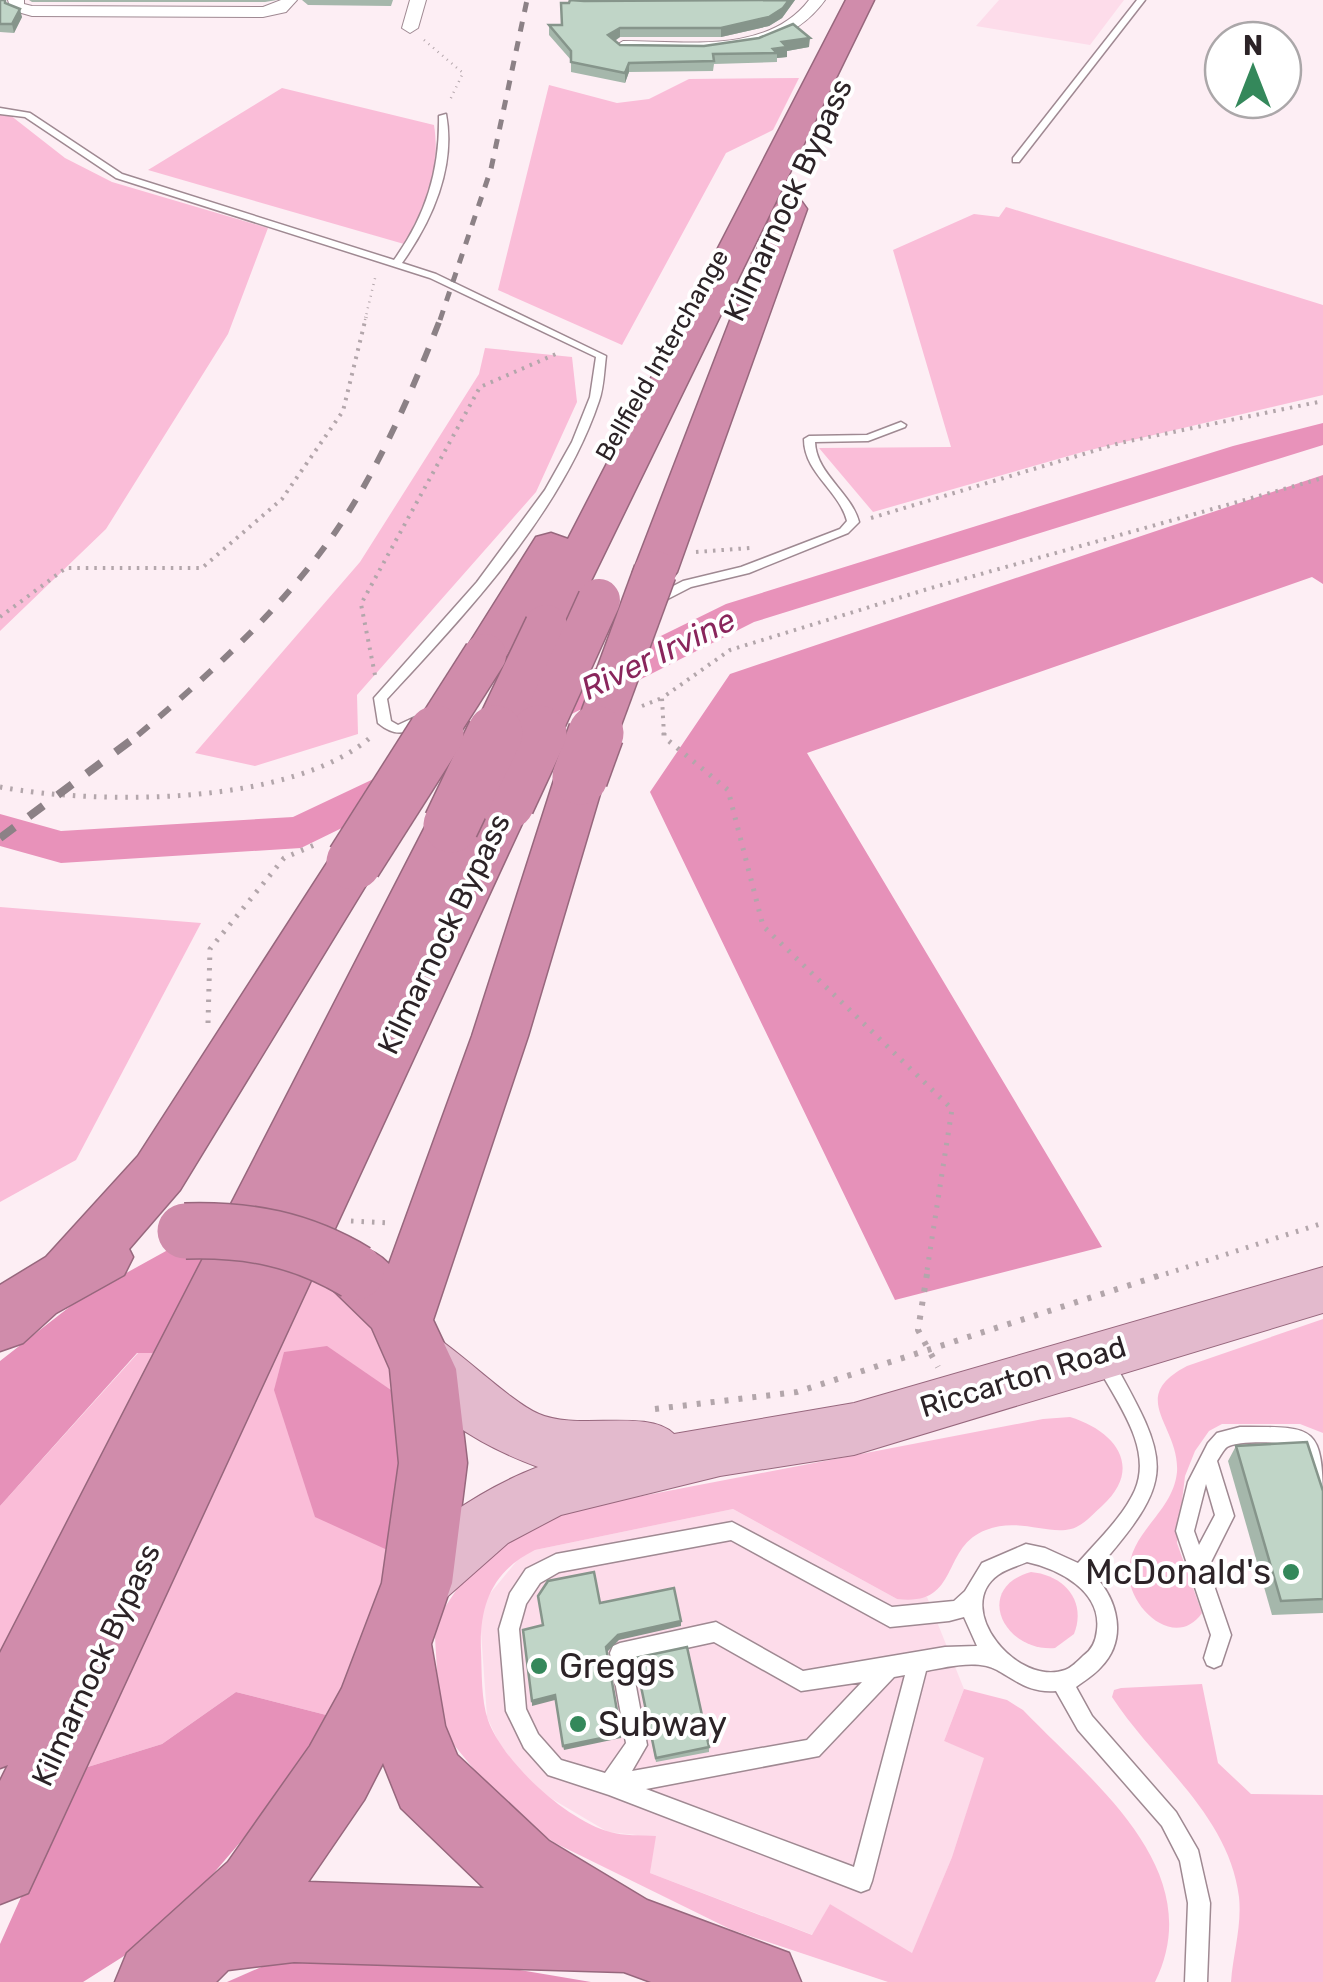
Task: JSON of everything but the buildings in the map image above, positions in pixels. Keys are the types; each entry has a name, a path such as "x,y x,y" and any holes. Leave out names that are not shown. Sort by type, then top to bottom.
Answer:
{"highway":[{"name":"Kilmarnock Bypass","path":"0,1731 479,813 607,615 860,0"},
{"name":"Kilmarnock Bypass","path":"0,1865 555,641 795,158 884,0"},
{"name":"Bellfield Interchange","path":"26,1296 159,1174 354,862 489,673 576,504 698,290 795,158"},
{"path":"378,1291 433,1225 500,1036 580,777 668,563 795,158"},
{"path":"26,1296 131,1244 185,1231 229,1229 283,1237 310,1246 378,1291 424,1370 433,1463 407,1615 408,1726 428,1781 521,1869 625,1932 760,1982"},
{"path":"184,1957 256,1890 336,1773 372,1708 407,1615"},
{"path":"184,1957 294,1922 625,1932"}],"main road":[{"name":"Riccarton Road","path":"407,1615 487,1524 550,1490 720,1450 854,1430 943,1375 1099,1353 1323,1290"},
{"name":"Riccarton Road","path":"378,1291 483,1413 514,1432 560,1447 720,1450"}],"street":[{"path":"16,0 16,8 32,11 263,12 280,9 290,0"},
{"path":"410,28 418,0"},
{"path":"620,46 706,45 757,38 798,22 817,0"}],"lane":[{"path":"1016,160 1140,0"},
{"path":"0,111 27,115 119,176 466,289 601,356 602,376 588,416 553,490 433,641 380,698 385,723 398,730 489,673 607,615 687,584 744,570 844,531 850,524 851,509 812,457 808,439 868,438 901,425"},
{"path":"396,264 418,236 438,185 445,147 443,116"},
{"path":"1081,1574 1138,1505 1153,1461 1144,1433 1099,1353"},
{"path":"1214,1658 1221,1635 1185,1532 1197,1482 1208,1461 1223,1440 1240,1435 1290,1435 1302,1439 1309,1448 1323,1494"},
{"path":"1198,1570 1225,1516 1208,1461"},
{"path":"610,1785 637,1745 620,1653 716,1632 801,1681 918,1662 971,1655 994,1659 1026,1678 1061,1681 1082,1673 1097,1658 1106,1638 1102,1604 1081,1574 1064,1562 1026,1553 992,1566 974,1596 960,1608 890,1617 732,1532 556,1563 533,1576 517,1600 509,1629 516,1711 531,1741 555,1768 610,1785 860,1881 918,1662"},
{"path":"974,1596 976,1629 994,1659"},
{"path":"610,1785 812,1749 889,1668"},
{"path":"1061,1681 1085,1723 1169,1819 1190,1858 1199,1903 1196,1982"}],"path":[{"path":"410,28 463,73 443,116"},
{"path":"0,617 66,568 202,568 282,499 343,410 376,274 396,264"},
{"path":"380,698 361,604 480,387 580,344"},
{"path":"850,524 1120,443 1323,401"},
{"path":"943,1375 918,1330 952,1109 763,926 728,790 664,737 662,698 730,650 930,588 1323,478"},
{"path":"668,563 816,542"},
{"path":"0,787 138,800 222,794 352,756 385,723"},
{"path":"639,1412 943,1375 1323,1223"},
{"path":"378,1291 433,1225"}],"shaded area":[{"path":"999,0 1124,0 1090,45 976,26"},
{"path":"799,78 773,130 726,153 622,345 498,290 549,85 617,103 649,99 689,79"},
{"path":"282,88 434,125 435,158 430,187 404,244 148,170"},
{"path":"0,115 10,115 65,158 112,182 268,228 228,334 106,529 0,631"},
{"path":"1006,207 1323,305 1323,395 1086,451 873,512 819,448 951,447 893,250 974,214 999,217"},
{"path":"485,348 572,357 577,402 536,492 357,695 358,734 255,766 195,753 360,562 479,374"},
{"path":"1323,475 1323,584 1312,577 807,753 1102,1247 895,1300 650,792 730,674"},
{"path":"0,907 201,923 76,1160 0,1202"},
{"path":"221,1246 171,1353 137,1353 0,1506 0,1361 81,1298 166,1251"},
{"path":"309,1264 380,1321 404,1399 394,1553 334,1717 236,1692 162,1744 78,1770"},
{"path":"1323,1319 1323,1433 1300,1424 1222,1424 1209,1431 1185,1476 1177,1543 1202,1613 1180,1628 1156,1621 1138,1601 1129,1576 1135,1547 1168,1500 1177,1472 1176,1455 1160,1413 1160,1389 1187,1366"},
{"path":"327,1346 404,1399 394,1553 315,1517 274,1390 284,1352"},
{"path":"138,1353 171,1353 0,1689 0,1506"},
{"path":"1070,1417 1100,1431 1119,1452 1121,1478 1115,1492 1088,1519 1071,1529 1009,1525 986,1530 962,1549 941,1585 917,1599 897,1599 733,1509 535,1550 498,1579 486,1605 481,1635 484,1703 488,1720 507,1754 556,1802 610,1832 656,1836 650,1873 812,1935 830,1904 912,1953 952,1857 984,1758 944,1741 964,1689 1007,1700 1023,1710 1110,1798 1136,1831 1156,1866 1167,1902 1168,1941 1155,1982 888,1982 732,1930 555,1843 508,1811 450,1740 439,1704 435,1637 441,1613 479,1556 543,1515"},
{"path":"733,1509 897,1599 927,1597 964,1689 944,1741 985,1757 952,1857 912,1954 830,1904 813,1935 650,1873 655,1837 608,1832 547,1796 518,1769 487,1717 480,1617 488,1596 520,1557 535,1550"},
{"path":"1031,1572 1063,1584 1075,1601 1074,1634 1055,1648 1037,1647 1021,1640 1002,1618 999,1604 1003,1591 1013,1580"},
{"path":"1202,1684 1218,1763 1251,1794 1323,1795 1323,1982 1231,1982 1240,1908 1232,1868 1221,1840 1188,1791 1112,1697 1114,1690 1121,1688"},
{"path":"236,1692 334,1717 291,1783 165,1930 83,1982 0,1982 0,1944 78,1770 162,1744"},
{"path":"298,1951 406,1951 591,1982 227,1982"}],"waterway":[{"name":"River Irvine","path":"521,722 740,613 1246,454 1323,434"},
{"name":"River Irvine","path":"0,830 61,847 301,832 418,773"}],"railway":[{"path":"440,320 491,169 527,0"},
{"path":"138,735 244,639 315,560 367,481 441,317"},
{"path":"0,838 141,733"}],"place":[{"name":"McDonald's","path":"1291,1572"},
{"name":"Greggs","path":"539,1666"},
{"name":"Subway","path":"578,1724"}]}
